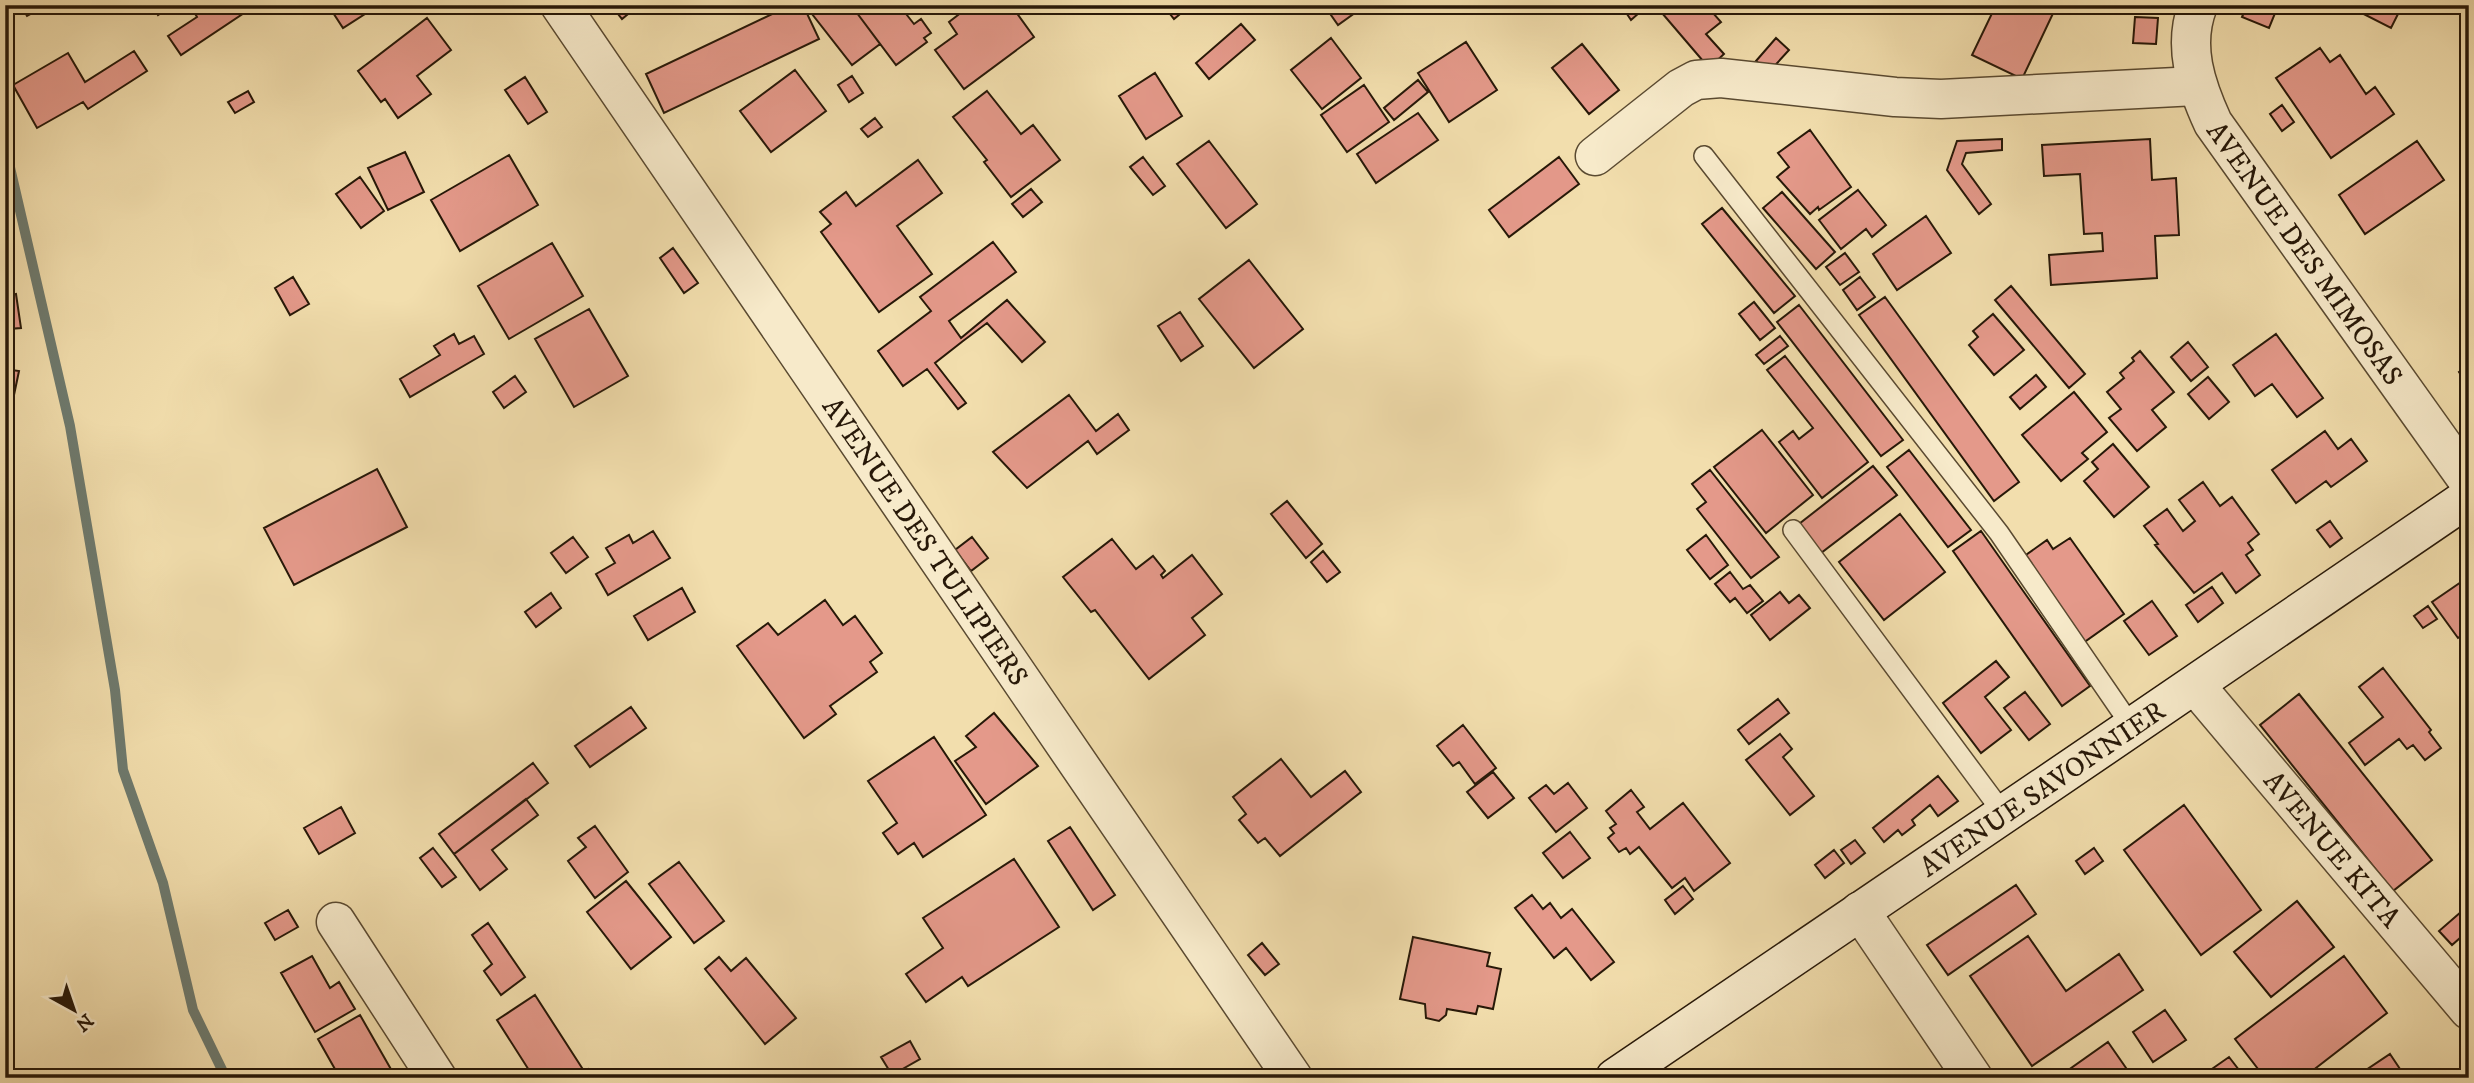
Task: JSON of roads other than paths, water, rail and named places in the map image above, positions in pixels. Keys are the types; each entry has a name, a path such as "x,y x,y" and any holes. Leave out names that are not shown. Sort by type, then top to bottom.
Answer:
{"street":[{"name":"AVENUE DES TULIPIERS","path":"560,5 1293,1078"},
{"name":"AVENUE DES MIMOSAS","path":"2198,5 2191,54 2196,86 2213,123 2469,482"},
{"path":"1595,156 1681,89 1696,80 1709,78 1740,78 1895,97 1941,99 2196,86"},
{"name":"AVENUE SAVONNIER","path":"1615,1078 2469,497"},
{"name":"AVENUE KITA","path":"2195,685 2469,1010"},
{"path":"1860,911 1973,1078"},
{"path":"336,922 437,1078"}],"lane":[{"path":"1704,156 1998,533 2132,727"},
{"path":"1793,530 2003,813"}],"waterway":[{"path":"5,146 70,426 115,690 123,770 163,883 193,1010 226,1078"}]}
